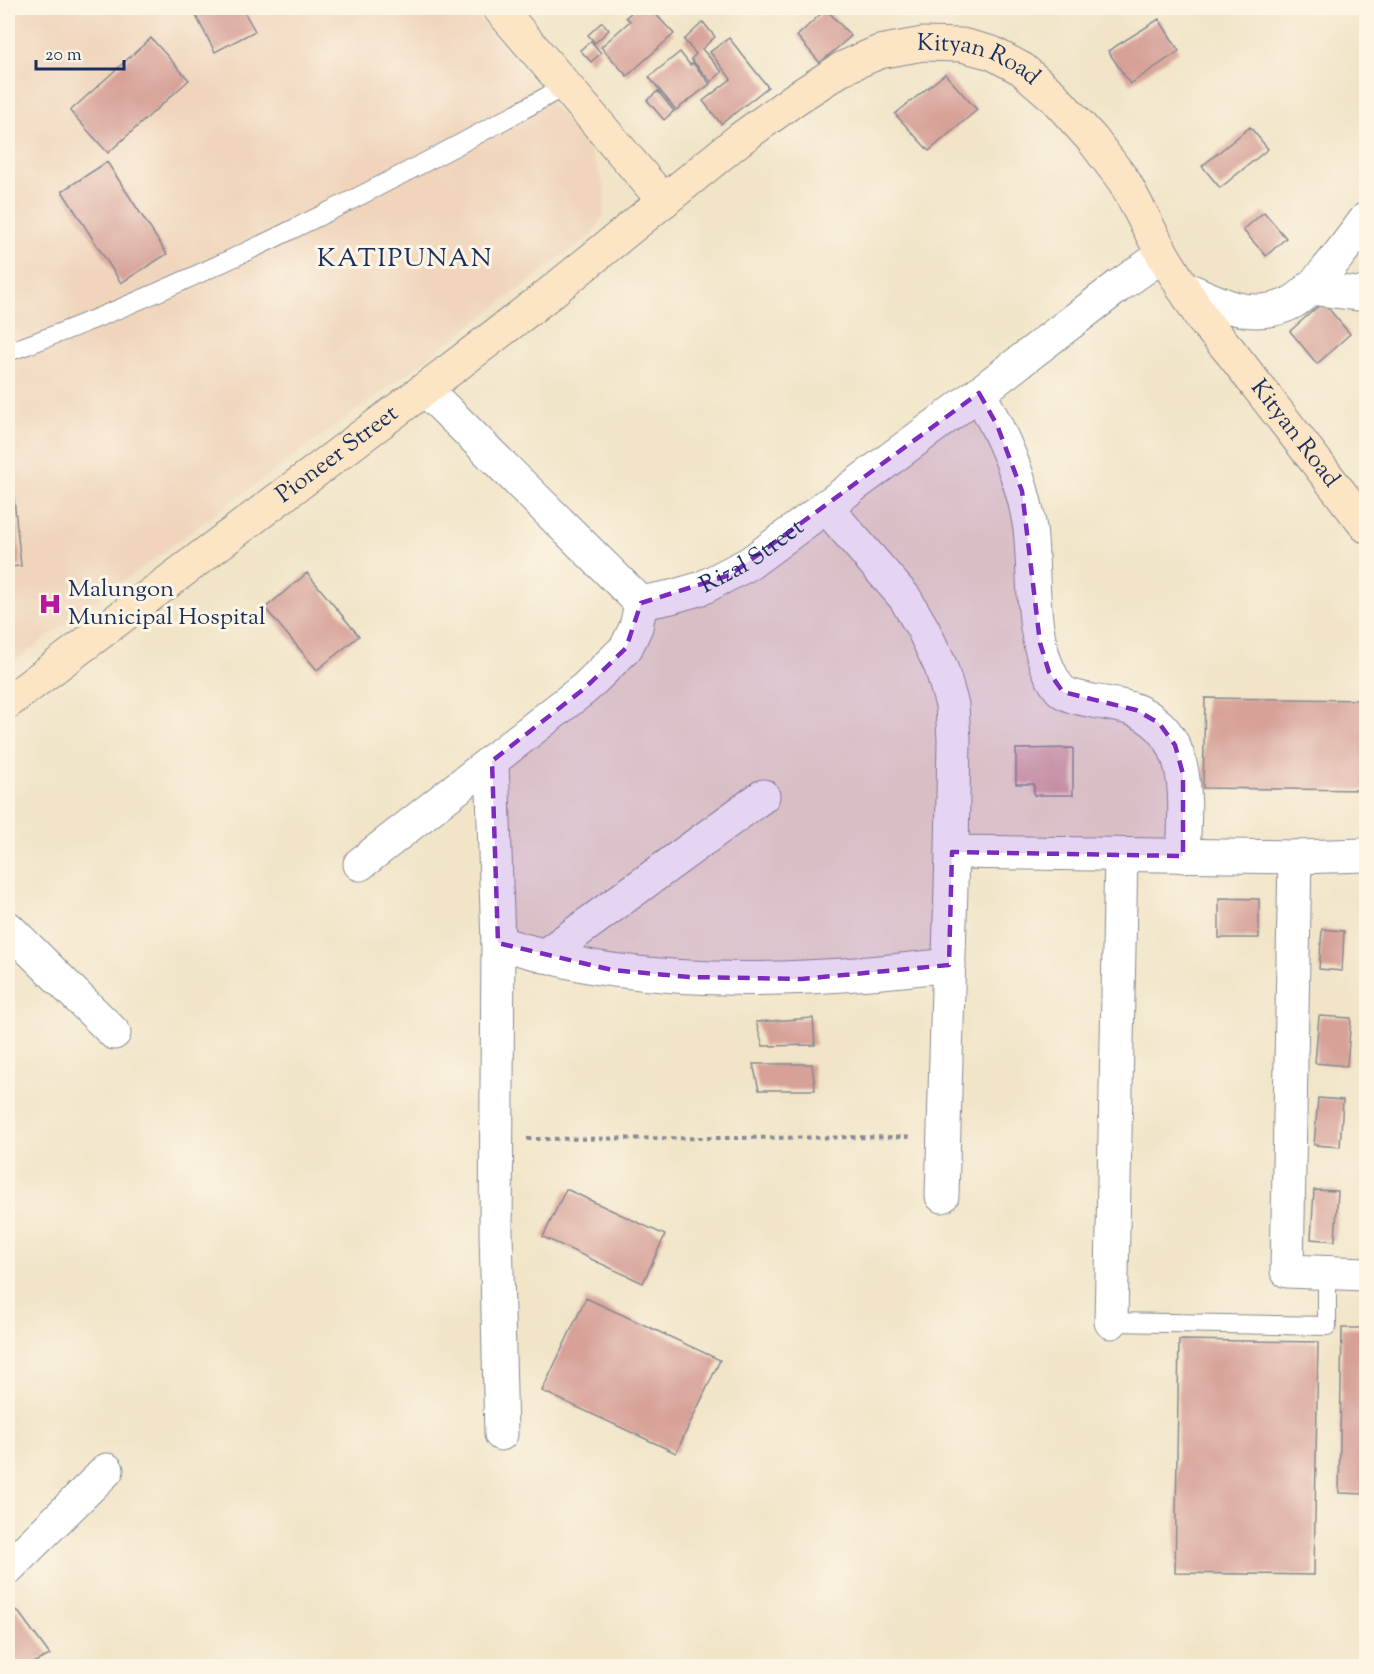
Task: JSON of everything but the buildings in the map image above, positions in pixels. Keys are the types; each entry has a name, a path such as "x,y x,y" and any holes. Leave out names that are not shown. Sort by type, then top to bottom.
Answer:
{"street":[{"path":"499,8 663,201"},
{"name":"Kityan Road","path":"663,201 740,139 843,68 879,52 923,44 962,45 992,53 1022,69 1053,96 1092,139 1124,181 1163,255 1203,320 1230,351 1366,526"},
{"name":"Pioneer Street","path":"8,702 544,298 663,201"},
{"path":"1182,287 1236,308 1255,311 1275,309 1293,302 1310,288 1366,219"},
{"name":"Rizal Street","path":"640,603 702,588 750,563 1163,255"},
{"path":"1310,288 1366,295"},
{"path":"360,864 585,688 626,648 636,627 640,603 425,389"},
{"path":"979,393 1011,456 1022,491 1030,529 1040,643 1049,672 1063,692 1136,710 1159,723 1174,745 1183,774 1185,800 1183,856"},
{"path":"825,506 905,598 923,628 941,667 952,705 954,741 952,852 942,1196"},
{"path":"492,761 498,943 496,1232 501,1434"},
{"path":"544,956 763,796"},
{"path":"952,852 1295,857 1366,855"},
{"path":"1111,1322 1121,855"},
{"path":"1295,857 1287,1271 1366,1274"},
{"path":"8,928 114,1033"},
{"path":"498,943 544,956 612,970 689,977 801,979 949,965"},
{"path":"8,1568 107,1470"}],"lane":[{"path":"8,352 140,301 236,257 369,193 565,86"},
{"path":"1111,1322 1327,1326 1327,1273"}],"path":[{"path":"497,1139 944,1136"}],"highlighted area":[{"path":"979,393 997,425 1022,491 1040,643 1049,672 1063,692 1136,710 1159,723 1175,745 1183,774 1183,856 952,852 949,965 801,979 689,977 612,970 498,943 492,761 585,688 626,648 641,603 730,575"}],"shaded area":[{"path":"8,8 470,8 586,144 605,190 604,215 592,234 425,360 8,666"}],"place":[{"name":"Malungon Municipal Hospital","path":"50,604"}],"district":[{"name":"KATIPUNAN","path":"405,259"}]}
